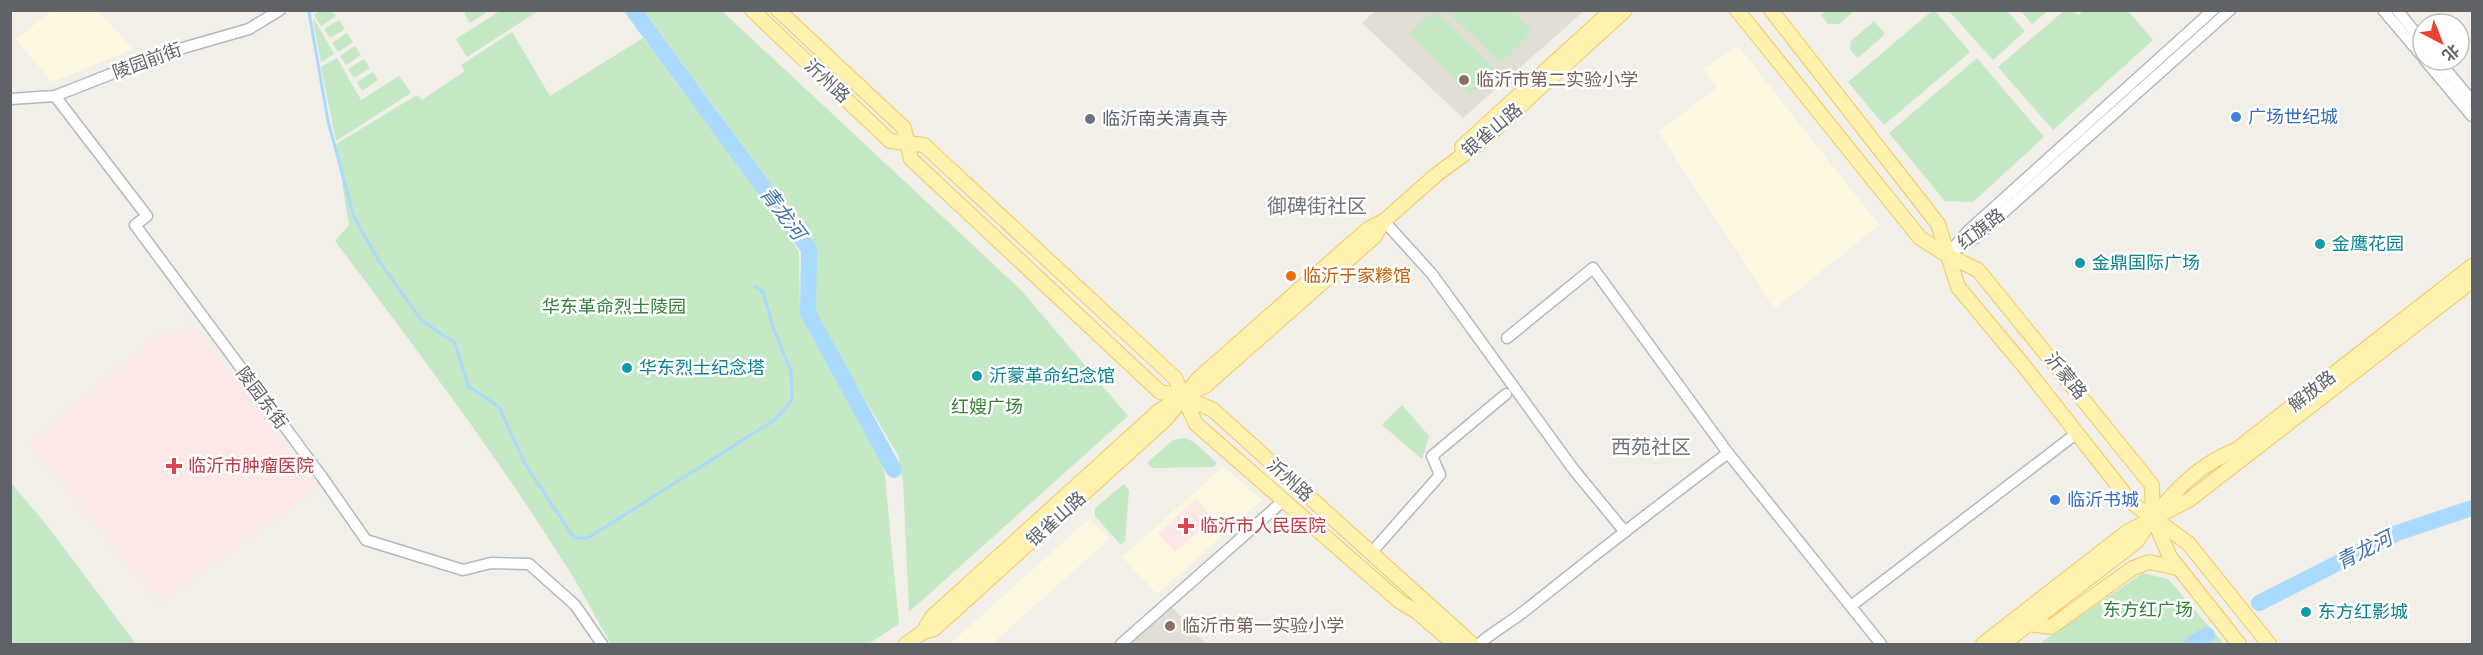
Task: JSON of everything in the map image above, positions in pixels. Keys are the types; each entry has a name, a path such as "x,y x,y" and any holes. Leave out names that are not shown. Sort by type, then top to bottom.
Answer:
{"main road":[{"name":"沂州路","path":"752,10 890,141 924,146 1175,378 1196,424 1399,601 1416,611 1454,645"},
{"name":"沂州路","path":"778,10 904,128 911,159 1160,392 1182,396 1213,410 1472,645"},
{"name":"银雀山路","path":"1436,175 1477,132 1612,10"},
{"name":"银雀山路","path":"906,645 923,632 932,617 949,601 1159,411 1182,396 1205,386 1374,237 1384,221 1436,175 1483,140 1625,10"},
{"name":"沂蒙路","path":"1737,10 1920,238 1947,255 1978,270 2152,485 2153,518 2170,557 2239,645"},
{"name":"沂蒙路","path":"1771,10 1938,224 1958,287 2131,502 2188,543 2269,645"},
{"name":"解放路","path":"2003,645 2136,542 2179,486 2216,458 2236,450 2472,266"},
{"name":"解放路","path":"1983,645 2127,532 2189,500 2472,281"},
{"path":"2029,624 2051,627 2133,568 2149,562 2177,568"}],"street":[{"name":"陵园前街","path":"10,99 55,96 162,54 249,29 280,10"},
{"name":"红旗路","path":"1947,255 1968,231 2213,10"},
{"name":"红旗路","path":"1947,255 1975,238 2230,10"},
{"path":"2383,10 2411,43"},
{"path":"2397,10 2411,27"},
{"path":"2435,72 2472,116"},
{"path":"2448,72 2472,101"},
{"name":"陵园东街","path":"55,96 147,216 135,225 366,540 463,570 491,563 529,564 575,605 602,645"},
{"path":"1384,221 1432,274 1574,470 1625,532"},
{"path":"1507,338 1593,268 1728,453 1881,645"},
{"path":"1371,554 1440,475 1432,456 1506,394"},
{"path":"1851,606 2077,433"},
{"path":"1479,645 1490,635 1508,625 1728,453"},
{"path":"1121,645 1283,501"}],"shaded area":[{"path":"54,10 98,11 133,49 52,82 16,39"},
{"name":"临沂市第二实验小学","path":"1375,11 1584,11 1463,118 1362,23"},
{"path":"1738,46 1879,225 1774,309 1659,132 1717,87 1704,69"},
{"name":"临沂市肿瘤医院","path":"193,327 246,391 318,488 159,603 29,444 158,335"},
{"path":"1223,467 1262,500 1157,594 1122,557"},
{"name":"临沂市人民医院","path":"1196,499 1213,519 1175,552 1158,533"},
{"path":"1090,518 1109,539 992,644 950,644"},
{"name":"临沂市第一实验小学","path":"1172,607 1206,644 1129,644"}],"green space":[{"path":"321,10 332,11 336,16 321,26 314,15"},
{"path":"469,10 486,13 470,23 464,13"},
{"path":"2065,10 2073,11 2078,15 2084,11 2128,11 2153,40 2053,130 1998,67"},
{"path":"500,11 538,11 467,57 456,39"},
{"name":"红嫂广场","path":"644,11 722,11 1021,290 1128,416 909,612 903,481 898,455 813,312 817,247 795,211 783,200"},
{"path":"1433,11 1436,11 1495,69 1470,94 1409,34"},
{"path":"1447,11 1511,11 1532,31 1501,63"},
{"path":"1826,11 1854,11 1839,24 1828,24 1821,15"},
{"path":"1932,11 1935,11 1970,52 1884,125 1848,82"},
{"path":"1949,11 2007,11 2025,31 1993,60"},
{"path":"2021,11 2048,11 2032,24"},
{"path":"313,20 334,54 321,62"},
{"path":"339,20 345,29 330,38 324,29"},
{"path":"1874,21 1885,34 1858,58 1850,50 1851,41"},
{"name":"华东革命烈士陵园","path":"512,32 550,96 643,38 780,221 799,252 800,315 884,467 899,624 868,644 611,644 570,571 509,479 335,241 349,225 336,144 417,95 422,100 465,71 461,65"},
{"path":"347,33 353,42 338,52 332,43"},
{"path":"355,46 361,55 346,65 340,56"},
{"path":"337,58 361,100 399,76 411,93 336,141 321,67"},
{"path":"1977,58 2044,137 1973,202 1945,201 1889,133"},
{"path":"364,59 370,68 354,78 348,69"},
{"path":"373,72 378,80 362,91 357,82"},
{"path":"1402,405 1429,436 1422,459 1382,425"},
{"path":"1185,438 1194,442 1217,463 1213,467 1152,468 1147,463 1173,440"},
{"path":"10,482 45,523 136,644 11,644"},
{"path":"1124,484 1129,491 1125,541 1121,545 1095,516 1095,508"},
{"name":"东方红广场","path":"2143,573 2168,579 2224,644 2039,644"}],"waterway":[{"path":"312,10 309,12 328,121 354,217 379,261 422,321 455,343 468,386 499,407 525,464 574,538 588,538 776,419 792,400 791,371 773,327 763,292 755,286"},
{"name":"青龙河","path":"633,10 809,249 808,313 894,470"},
{"name":"青龙河","path":"2259,603 2397,533 2472,508"},
{"name":"青龙河","path":"2192,644 2207,635"}],"place":[{"name":"临沂市第二实验小学","path":"1464,80"},
{"name":"广场世纪城","path":"2236,117"},
{"name":"临沂南关清真寺","path":"1090,119"},
{"name":"金鹰花园","path":"2320,244"},
{"name":"金鼎国际广场","path":"2080,263"},
{"name":"临沂于家糁馆","path":"1291,276"},
{"name":"华东烈士纪念塔","path":"627,368"},
{"name":"沂蒙革命纪念馆","path":"977,376"},
{"name":"临沂市肿瘤医院","path":"174,466"},
{"name":"临沂书城","path":"2055,500"},
{"name":"临沂市人民医院","path":"1186,526"},
{"name":"东方红影城","path":"2306,612"},
{"name":"临沂市第一实验小学","path":"1170,626"}],"district":[{"name":"御碑街社区","path":"1317,206"},
{"name":"西苑社区","path":"1651,447"}]}
